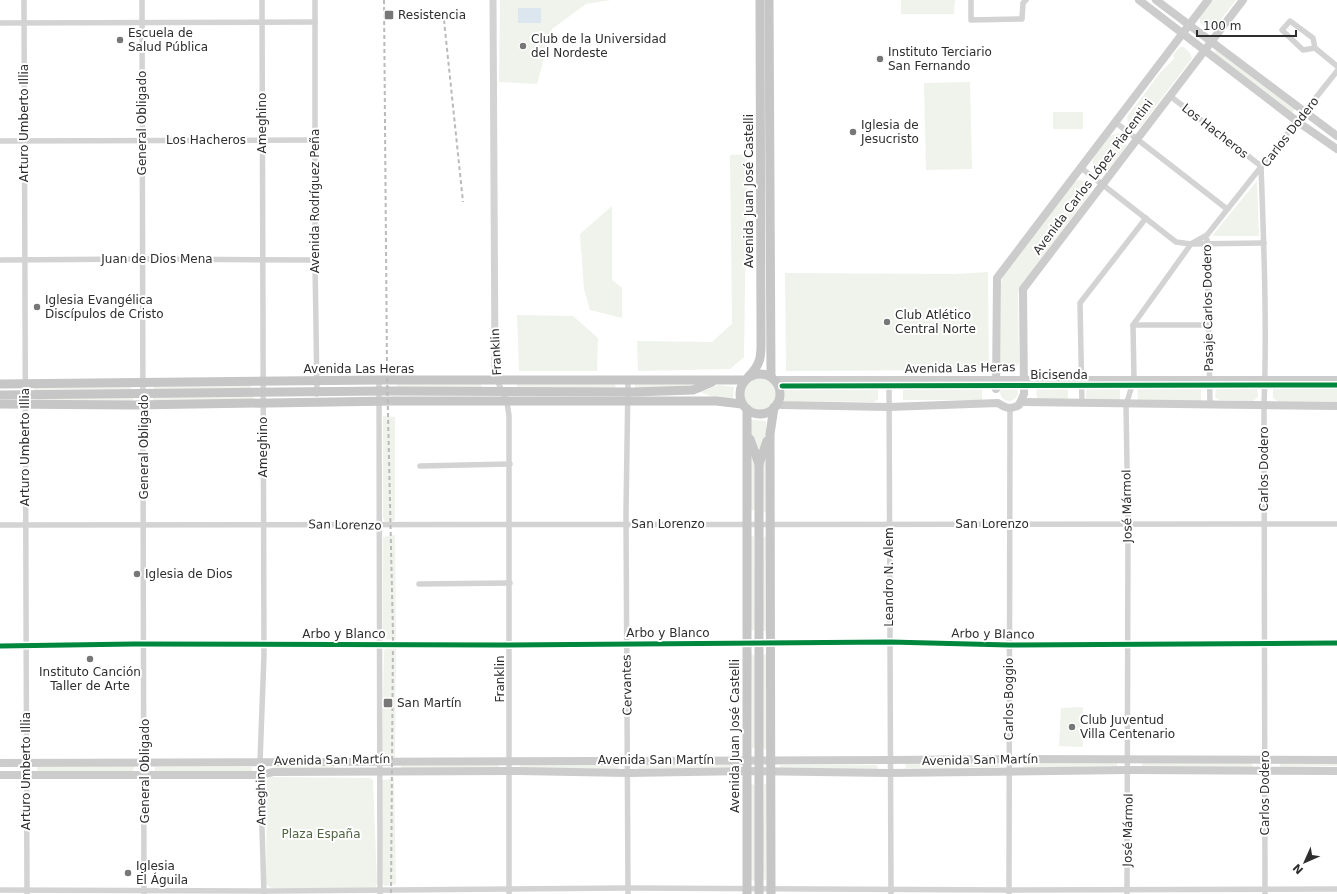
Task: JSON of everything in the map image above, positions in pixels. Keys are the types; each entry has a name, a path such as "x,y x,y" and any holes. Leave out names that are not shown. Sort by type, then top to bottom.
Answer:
{"main road":[{"name":"Avenida Juan José Castelli","path":"746,379 757,369 760,359 761,334 760,0"},
{"name":"Avenida Juan José Castelli","path":"769,0 773,379"},
{"path":"1139,0 1298,122 1337,149"},
{"path":"1156,0 1337,136"},
{"name":"Avenida Carlos López Piacentini","path":"1005,380 997,278 1208,0"},
{"name":"Avenida Carlos López Piacentini","path":"1016,406 1024,394 1023,289 1242,0"},
{"path":"776,405 779,389 773,379 760,374 746,379 740,392 745,406 761,414 776,405 889,407 998,403 1004,407 1082,404 1337,406"},
{"name":"Avenida Las Heras","path":"0,384 379,380 746,379"},
{"name":"Avenida Las Heras","path":"773,379 889,381 1134,379 1337,380"},
{"name":"Avenida Las Heras","path":"0,395 143,393 263,397 317,397 502,392 628,392 693,390 717,380"},
{"path":"998,403 996,389 999,383 1005,380 1020,383 1023,389"},
{"name":"Avenida Las Heras","path":"693,390 716,401"},
{"name":"Avenida Las Heras","path":"379,396 507,402 716,401 745,406"},
{"name":"Avenida Las Heras","path":"0,404 144,404 263,397"},
{"name":"Avenida Juan José Castelli","path":"759,892 759,464 770,434 776,405"},
{"name":"Avenida Juan José Castelli","path":"745,406 748,433 746,643 748,760 747,891"},
{"name":"Avenida Juan José Castelli","path":"748,433 759,464"},
{"name":"Avenida Juan José Castelli","path":"770,434 769,643 772,772 771,892"},
{"name":"Avenida San Martín","path":"0,762 510,762 1009,758 1337,760"},
{"path":"340,761 340,772"},
{"name":"Avenida San Martín","path":"0,775 261,775 273,772 510,771 889,774 1128,770 1337,771"}],"street":[{"name":"Arturo Umberto Illia","path":"24,0 24,395 27,892"},
{"name":"General Obligado","path":"142,0 145,763 144,892"},
{"name":"Ameghino","path":"262,0 264,645 260,762 264,893"},
{"name":"Avenida Rodríguez Peña","path":"315,0 315,260 317,397"},
{"name":"Franklin","path":"493,0 495,361 497,380 507,402 509,416 510,464 509,892"},
{"path":"971,0 971,20 1022,19 1023,3 1026,0"},
{"path":"1315,48 1303,50 1282,30 1290,21 1313,38 1315,48 1337,66"},
{"path":"0,23 315,22"},
{"name":"Carlos Dodero","path":"1265,891 1265,380 1264,243 1261,166 1298,122 1337,71"},
{"name":"Los Hacheros","path":"1170,96 1261,166"},
{"path":"1115,122 1227,209"},
{"name":"Los Hacheros","path":"0,141 315,140"},
{"path":"1133,325 1190,244 1207,235 1261,166"},
{"path":"1080,167 1176,242 1190,244 1264,243"},
{"path":"1082,404 1080,303 1146,218"},
{"name":"Pasaje Carlos Dodero","path":"1207,235 1210,404"},
{"name":"Juan de Dios Mena","path":"0,260 315,260"},
{"path":"1133,325 1209,325"},
{"name":"José Mármol","path":"1127,891 1128,524 1126,405 1134,379 1133,325"},
{"path":"379,380 380,892"},
{"name":"Cervantes","path":"628,380 626,643 628,891"},
{"name":"Leandro N. Alem","path":"889,381 889,774 891,892"},
{"name":"Carlos Boggio","path":"1009,892 1009,524 1016,406"},
{"path":"420,466 510,464"},
{"name":"San Lorenzo","path":"0,525 770,523 1337,524"},
{"path":"419,584 510,583"},
{"name":"Arbo y Blanco","path":"0,646 144,644 264,645 380,643 510,644 758,642 890,642 1009,645 1337,643"},
{"path":"0,890 27,892 264,893 628,891 1009,892 1265,891 1337,889"}],"green space":[{"name":"Club de la Universidad del Nordeste","path":"500,0 611,0 586,4 552,29 537,84 499,82"},
{"path":"901,0 955,0 954,14 901,14"},
{"path":"1213,0 1236,0 1215,27 1209,29 1200,23 1200,17"},
{"path":"1180,47 1184,47 1190,53 1192,58 1141,126 1134,127 1128,122 1127,117 1160,73 1174,59 1173,55"},
{"path":"1216,50 1296,108 1292,113 1214,53"},
{"path":"970,82 972,169 926,170 924,83"},
{"path":"1053,112 1083,112 1083,129 1053,129"},
{"path":"1119,133 1125,139 1126,146 1109,169 1102,170 1093,164 1093,158 1109,136"},
{"path":"747,154 744,357 730,369 638,371 637,341 712,342 732,324 730,155"},
{"path":"1078,180 1084,181 1087,184 1090,193 1020,287 1018,294 1019,362 1015,370 1008,371 1000,365 1001,285 1003,275 1073,183"},
{"path":"1257,181 1259,236 1212,236"},
{"path":"612,206 612,280 622,288 622,318 590,310 584,289 580,234"},
{"name":"Club Atlético Central Norte","path":"988,272 989,370 786,371 785,273 954,274"},
{"path":"517,315 573,316 598,338 597,371 519,371"},
{"path":"757,377 763,377 767,378 774,384 777,394 776,401 770,408 763,411 757,411 753,410 746,404 743,397 743,391 744,387 750,380"},
{"path":"635,383 698,383 698,386 635,388"},
{"path":"1009,383 1015,386 1018,392 1015,398 1009,401 1003,398 1000,392 1003,386"},
{"path":"397,384 481,384 482,388 397,387"},
{"path":"517,384 615,384 616,388 517,388"},
{"path":"784,384 873,384 878,389 878,399 874,402 784,401"},
{"path":"1036,384 1068,384 1068,400 1037,400"},
{"path":"1120,384 1120,400 1086,400 1086,385"},
{"path":"1219,384 1253,384 1257,388 1258,397 1253,401 1219,400 1215,397 1216,389"},
{"path":"1277,384 1337,384 1337,403 1279,402 1273,398 1273,390"},
{"path":"251,385 251,390 154,390 154,386"},
{"path":"719,385 734,387 733,398 716,398 700,392"},
{"path":"982,385 982,400 903,400 903,386"},
{"path":"1137,385 1201,385 1201,401 1138,401"},
{"path":"131,386 132,391 34,392 34,387"},
{"path":"253,395 253,400 153,401 153,396"},
{"path":"35,397 133,397 133,402 35,402"},
{"path":"383,416 395,417 395,519 394,521 385,522 383,517"},
{"path":"751,420 766,421 766,436 758,457 751,436"},
{"path":"767,447 767,511 763,513 762,460"},
{"path":"750,449 756,464 755,510 749,510"},
{"path":"395,535 396,640 386,639 383,633 383,537"},
{"path":"751,535 754,537 755,628 753,631 751,630"},
{"path":"766,536 766,631 764,631 762,628 762,538"},
{"path":"386,648 396,648 395,758 386,758 382,752 384,651"},
{"path":"751,654 755,656 755,747 752,749"},
{"path":"766,654 767,750 763,748 763,655"},
{"name":"Club Juventud Villa Centenario","path":"1083,707 1083,747 1059,746 1061,708"},
{"path":"1117,761 1117,766 1023,768 1023,763"},
{"path":"1000,762 1000,767 906,768 905,763"},
{"path":"1337,762 1337,766 1280,767 1280,763"},
{"path":"1142,763 1252,763 1253,768 1142,768"},
{"path":"499,764 499,769 401,769 401,766"},
{"path":"617,764 619,766 617,769 519,768 521,765"},
{"path":"639,764 736,764 736,767 639,769"},
{"path":"334,765 334,768 273,768 273,766"},
{"path":"781,765 878,766 877,770 779,768"},
{"path":"135,766 133,771 39,772 37,770 37,767"},
{"path":"155,767 252,767 252,772 155,772"},
{"name":"Plaza España","path":"270,777 370,778 373,780 377,884 375,888 271,888 266,884 267,779"},
{"path":"394,779 396,884 385,886 383,884 381,783 383,780"},
{"path":"751,784 755,785 756,879 754,881 750,879"},
{"path":"764,784 767,784 766,881 762,878"}],"shaded area":[{"path":"518,8 541,8 541,23 518,23"}],"railway":[{"path":"384,0 387,370 393,635 391,894"},
{"path":"444,20 463,202"}],"cycle path":[{"name":"Bicisenda","path":"782,386 1337,385"},
{"path":"0,646 134,644 499,645 890,642 1009,645 1337,643"}],"place":[{"name":"Resistencia","path":"389,15"},
{"name":"Escuela de Salud Pública","path":"120,40"},
{"name":"Club de la Universidad del Nordeste","path":"523,46"},
{"name":"Instituto Terciario San Fernando","path":"880,59"},
{"name":"Iglesia de Jesucristo","path":"853,132"},
{"name":"Iglesia Evangélica Discípulos de Cristo","path":"37,307"},
{"name":"Club Atlético Central Norte","path":"887,322"},
{"name":"Iglesia de Dios","path":"137,574"},
{"name":"Instituto Canción Taller de Arte","path":"90,659"},
{"name":"San Martín","path":"388,703"},
{"name":"Club Juventud Villa Centenario","path":"1072,727"},
{"name":"Iglesia El Águila","path":"128,873"}]}
